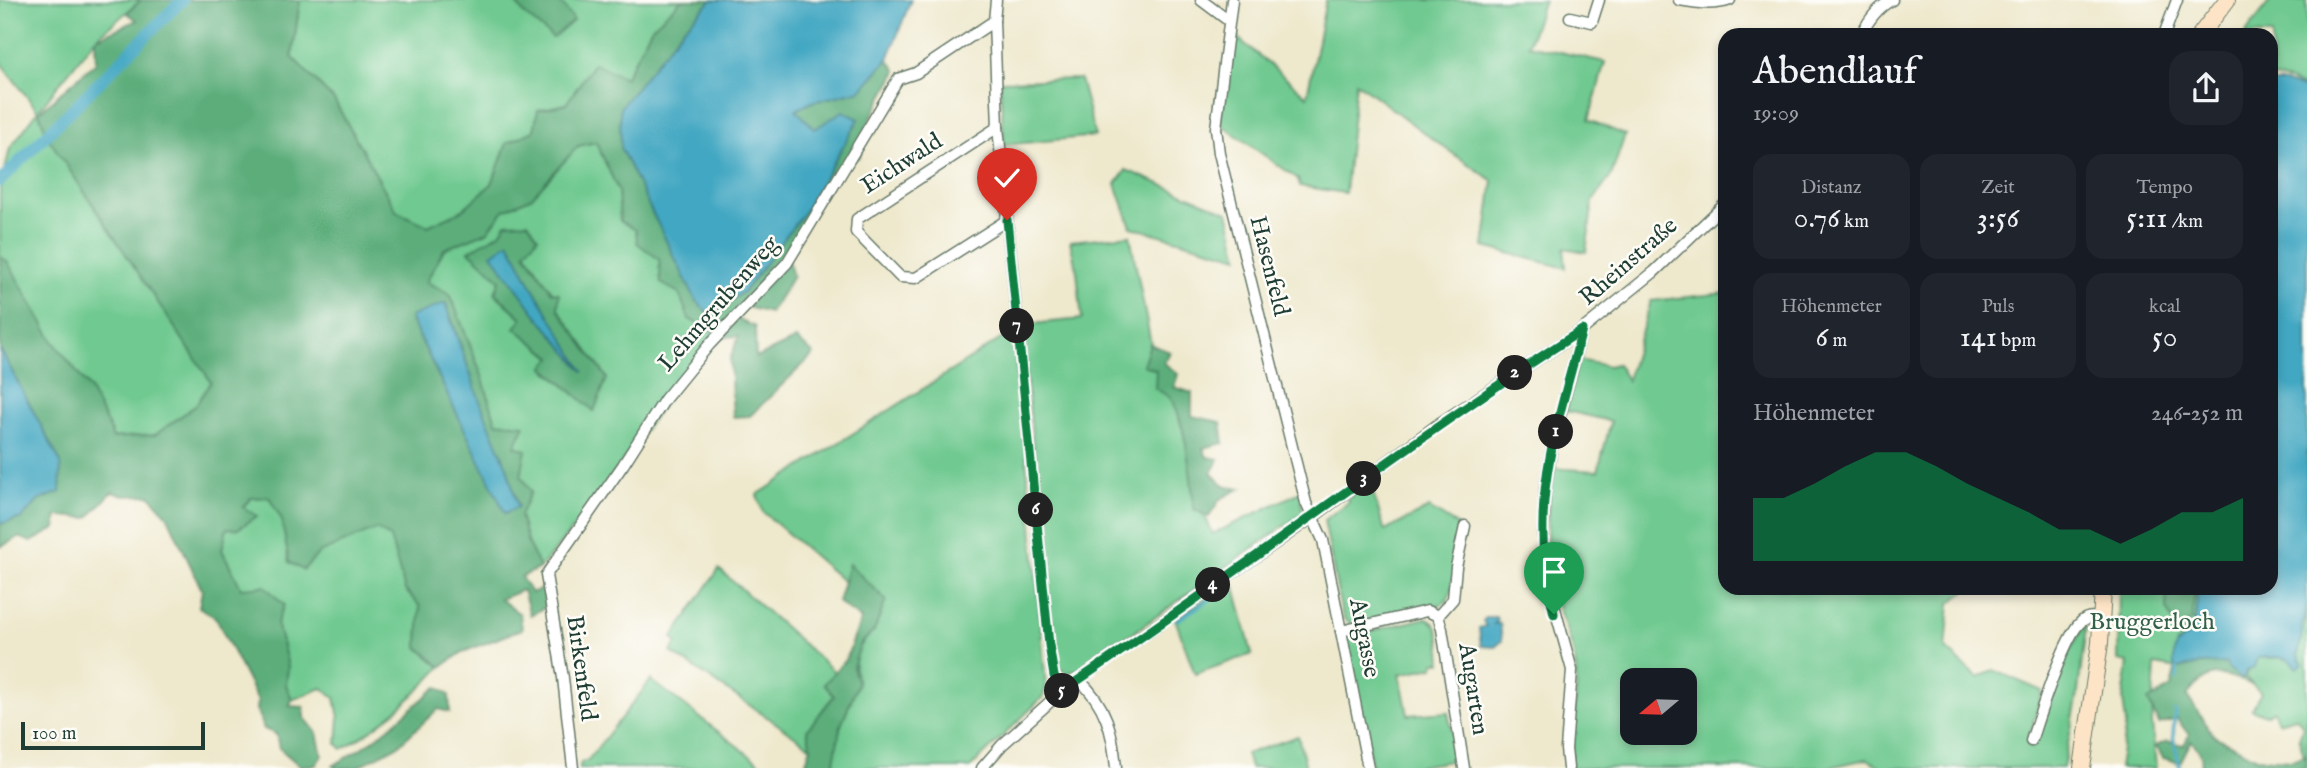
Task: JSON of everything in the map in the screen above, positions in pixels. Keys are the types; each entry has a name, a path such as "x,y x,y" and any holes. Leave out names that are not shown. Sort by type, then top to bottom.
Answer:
{"main road":[{"path":"2205,28 2227,0"},
{"path":"2082,768 2103,595"}],"street":[{"path":"996,0 994,20 998,127 1049,645 1054,676 1062,691"},
{"path":"1200,0 1229,21"},
{"name":"Hasenfeld","path":"1232,0 1216,128 1219,153 1306,503 1313,517"},
{"path":"1570,17 1592,22 1599,0"},
{"path":"1679,0 1720,4 1730,0"},
{"path":"1864,28 1883,4 1892,0"},
{"path":"2167,28 2177,0"},
{"name":"Lehmgrubenweg","path":"546,575 623,465 665,399 709,345 787,263 898,79 916,73 994,20"},
{"name":"Eichwald","path":"998,127 857,219 856,232 901,277 916,278 1007,220"},
{"name":"Rheinstraße","path":"982,768 1002,745 1062,691 1313,517 1440,423 1582,330 1654,272 1718,211"},
{"path":"1568,768 1566,749 1572,670 1548,584 1543,534 1545,489 1552,447 1582,330"},
{"name":"Augasse","path":"1313,517 1323,540 1368,768"},
{"name":"Augarten","path":"1438,616 1453,599 1456,567 1465,526"},
{"name":"Birkenfeld","path":"546,575 563,678 573,768"},
{"name":"Augarten","path":"1341,631 1427,611 1438,616"},
{"name":"Augarten","path":"1438,616 1464,768"},
{"path":"2031,741 2065,649 2076,628 2088,617 2102,617"},
{"path":"1079,680 1088,688 1107,718 1116,768"}],"green space":[{"path":"0,0 141,0 95,39 38,111 0,62"},
{"path":"141,0 300,0 292,57 334,100 397,212 428,226 461,211 492,184 507,143 534,131 538,110 566,104 594,63 625,78 652,27 682,0 712,0 683,29 620,108 621,149 696,301 710,315 744,291 805,211 859,119 843,112 815,129 795,110 812,102 861,90 888,59 897,71 871,118 859,157 842,164 785,251 793,276 770,313 739,305 735,318 755,327 756,358 796,339 814,354 750,416 733,417 730,359 739,336 723,337 689,319 679,293 661,283 659,259 637,243 636,230 620,221 618,190 596,142 578,146 532,197 504,210 487,232 444,249 426,282 450,294 482,376 496,422 525,425 515,446 526,450 521,476 531,492 520,515 528,544 540,568 521,577 531,593 549,586 550,605 530,615 523,590 500,599 520,614 522,629 463,652 441,667 418,647 420,606 405,590 390,537 376,529 319,553 303,570 289,562 282,520 269,497 251,498 243,507 257,516 238,529 227,528 222,550 241,588 265,586 284,605 277,623 288,666 286,685 292,700 289,706 304,707 304,717 317,733 322,755 316,765 300,766 279,748 276,734 264,729 257,710 258,701 216,618 199,607 202,590 167,515 150,495 125,496 112,492 88,518 57,516 55,529 31,542 19,537 0,547 0,524 22,518 39,500 60,491 61,463 0,349 0,257 7,261 53,341 89,388 112,438 155,435 195,406 211,382 49,139 39,112 96,62 95,39 137,20 127,13","holes":["446,303 482,407 507,467 518,506 506,513 410,318"]},
{"path":"300,0 514,0 524,14 543,4 539,0 682,0 652,27 625,78 594,63 566,104 538,110 534,131 507,143 492,184 461,211 428,226 397,212 334,100 292,57"},
{"path":"514,0 539,0 543,4 560,2 574,20 553,38 524,14"},
{"path":"1326,0 1544,0 1528,45 1605,62 1589,120 1625,135 1611,176 1593,201 1586,252 1564,248 1566,268 1484,247 1493,181 1356,82 1345,193 1300,186 1298,179 1220,124 1232,31 1307,96"},
{"path":"2271,0 2307,0 2307,89 2278,79 2278,28 2249,28"},
{"path":"1080,79 1095,136 1004,145 1000,81"},
{"path":"38,111 49,139 212,382 195,406 155,435 111,438 89,388 53,341 7,262 0,257 0,179 4,174 10,148"},
{"path":"596,142 618,190 620,221 636,230 638,243 659,259 661,283 679,293 689,318 715,332 581,519 540,568 528,544 519,515 531,492 521,476 525,450 515,446 496,422 482,376 450,294 426,282 444,249 487,232 504,210 532,197 578,146","holes":["500,233 525,251 552,292 558,309 607,378 594,410 544,368 552,358 516,328 522,318 495,294 500,280 470,251"]},
{"path":"1126,170 1228,212 1239,257 1131,227 1116,184"},
{"path":"528,222 538,237 525,252 552,292 559,293 558,309 607,378 594,411 544,367 552,357 515,328 522,318 495,293 500,280 469,251 500,233 506,223","holes":["509,243 580,367 535,313 512,280"]},
{"path":"1130,235 1156,370 1171,398 1183,430 1191,468 1194,509 1204,514 1213,534 1300,492 1303,513 1093,661 1067,673 1060,669 1055,661 1021,325 1082,319 1077,272 1070,241"},
{"path":"1718,294 1718,595 1961,595 1950,603 1946,649 1978,678 1994,670 2042,691 2027,745 2032,748 2062,666 2083,627 2086,627 2077,699 2063,768 1883,768 1867,759 1826,768 1571,768 1576,680 1571,643 1553,590 1548,559 1547,529 1552,468 1598,471 1611,421 1566,411 1578,360 1608,366 1617,364 1627,380 1651,301"},
{"path":"1012,332 1025,445 1046,687 1043,697 970,768 833,768 840,728 858,683 855,667 857,654 874,631 850,565 844,582 763,512 757,495"},
{"path":"1150,344 1170,352 1164,363 1178,374 1174,387 1192,393 1192,416 1221,422 1224,443 1203,448 1207,457 1219,459 1211,473 1225,486 1241,488 1220,499 1209,517 1194,509 1187,450 1175,405 1169,397 1155,388 1156,370 1143,365"},
{"path":"1370,483 1385,531 1429,508 1460,527 1451,592 1447,601 1438,606 1358,624 1344,619 1341,610 1324,520"},
{"path":"269,497 282,520 289,562 376,529 390,537 405,590 420,606 418,647 441,667 395,712 342,749 337,744 339,718 335,698 322,688 292,700 286,685 288,666 277,623 241,589 222,550 227,528 256,517 242,507 251,498"},
{"path":"849,564 886,600 874,631 861,643 853,667 858,683 840,728 833,768 804,768 811,747 807,730 834,696 824,684 846,659 861,619 838,602"},
{"path":"719,569 835,672 825,684 834,695 807,730 811,747 671,652 677,643 672,638"},
{"path":"1230,581 1234,583 1252,654 1195,674 1175,619"},
{"name":"Bruggerloch","path":"2119,595 2197,595 2193,626 2177,643 2174,666 2177,669 2155,665 2152,722 2156,768 2119,768 2126,723 2123,700 2128,663 2118,661"},
{"path":"2167,595 2194,595 2192,620 2178,632 2166,609"},
{"path":"2307,603 2307,768 2299,737 2304,727 2296,717 2278,722 2273,710 2266,715 2251,709 2261,693 2245,677 2257,658 2282,658 2292,661 2298,656"},
{"path":"1426,618 1438,631 1442,662 1435,662 1434,667 1400,674 1408,715 1448,712 1458,760 1419,768 1372,768 1349,640 1354,635"},
{"path":"2226,663 2241,679 2245,677 2252,685 2216,675 2202,680 2187,696 2214,736 2257,758 2291,760 2307,755 2307,768 2200,768 2201,756 2191,741 2180,763 2163,758 2156,746 2167,741 2184,745 2189,735 2177,719 2159,724 2148,701 2171,687 2175,670 2199,664"},
{"path":"651,680 766,768 579,768"},
{"path":"437,687 449,695 450,712 438,709 399,745 356,768 333,766 374,740"},
{"path":"1298,736 1306,768 1250,768 1246,754"}],"water":[{"path":"712,0 911,0 888,59 861,90 812,102 796,110 815,129 843,111 859,119 805,211 744,291 710,315 696,301 621,149 620,108 683,29"},
{"path":"2278,83 2285,83 2307,89 2307,603 2298,656 2303,664 2297,668 2285,658 2258,658 2255,667 2247,671 2242,679 2228,668 2226,663 2199,664 2177,669 2174,666 2175,649 2191,630 2197,610 2197,595 2278,595"},
{"path":"509,242 531,285 584,372 535,313 492,254"},
{"path":"445,303 482,407 507,467 518,507 505,513 410,317"},
{"path":"0,349 61,463 60,492 39,500 22,518 0,524"},
{"path":"1487,617 1496,617 1497,622 1494,624 1500,624 1502,641 1495,647 1481,646 1479,628 1486,626 1483,621"}],"waterway":[{"path":"0,181 182,0"},
{"path":"1177,620 1228,588"},
{"path":"2177,669 2177,679"},
{"path":"2175,711 2173,736 2180,768"}],"route":[{"path":"1007,220 1049,645 1054,676 1062,691 1313,517 1440,423 1582,330 1552,447 1545,489 1543,534 1554,614"}]}
